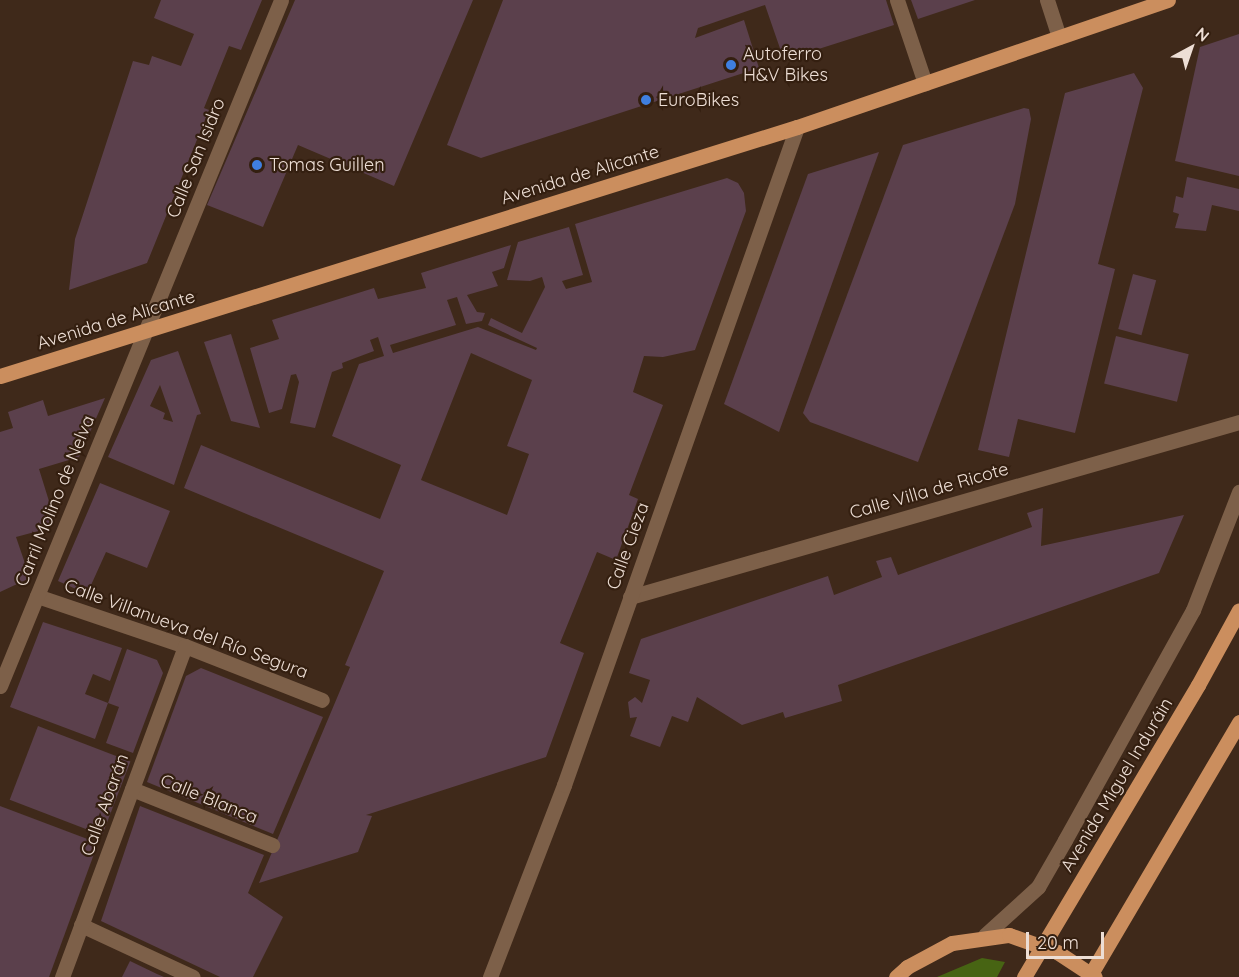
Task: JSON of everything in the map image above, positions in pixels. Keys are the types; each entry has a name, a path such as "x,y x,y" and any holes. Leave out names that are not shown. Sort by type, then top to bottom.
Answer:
{"main road":[{"name":"Avenida de Alicante","path":"0,376 798,127 1168,0"},
{"name":"Avenida Miguel Induráin","path":"1024,977 1192,695 1239,610"},
{"path":"896,977 907,967 952,943 986,935 1009,935 1043,946 1092,976 1239,722"}],"street":[{"name":"Calle San Isidro","path":"146,330 281,0"},
{"path":"897,0 925,84"},
{"path":"1047,0 1059,38"},
{"name":"Calle Cieza","path":"490,977 630,597 798,127"},
{"name":"Carril Molino de Nelva","path":"0,686 146,330"},
{"name":"Calle Villa de Ricote","path":"630,597 1239,422"},
{"path":"986,935 1038,887 1065,840 1193,610 1239,492"},
{"name":"Calle Villanueva del Río Segura","path":"37,596 185,646 322,700"},
{"name":"Calle Abarán","path":"62,977 185,646"},
{"name":"Calle Blanca","path":"132,789 272,845"},
{"path":"81,925 193,977"}],"green space":[{"path":"982,958 1005,962 997,977 937,977"}],"building":[{"path":"161,0 262,0 241,50 229,46 204,108 209,110 147,263 69,290 75,239 133,61 149,65 152,56 181,66 194,34 154,18"},
{"path":"295,0 473,0 394,186 298,145 263,227 207,205"},
{"path":"503,0 886,0 894,25 784,60 765,5 698,28 695,38 744,20 759,68 481,158 447,145"},
{"path":"911,0 975,0 918,19"},
{"path":"1239,34 1239,176 1175,161 1200,47"},
{"path":"1134,73 1143,88 1098,264 1115,269 1075,433 1018,419 1009,457 978,450 1065,93"},
{"path":"1024,108 1029,109 1031,119 1015,204 918,462 810,422 803,413 903,145"},
{"path":"879,152 779,432 724,404 808,174"},
{"path":"1187,177 1239,189 1239,211 1212,205 1206,231 1175,228 1179,214 1173,212 1176,196 1183,198"},
{"path":"727,178 738,183 744,193 746,211 695,350 663,357 644,356 633,392 663,405 629,495 638,499 616,560 597,552 560,643 584,653 546,757 366,815 372,816 358,852 259,883 350,667 345,665 384,571 184,488 201,445 380,519 401,465 332,436 359,364 384,356 378,337 370,340 374,351 342,363 343,368 332,372 315,428 290,423 299,382 296,374 291,375 282,409 269,413 250,348 279,339 272,320 374,288 378,299 426,288 421,273 511,245 504,268 492,272 498,286 467,295 477,312 485,313 482,321 466,324 457,297 447,300 456,325 390,345 393,353 478,327 536,350 537,348 488,325 491,318 522,333 545,287 542,277 530,281 507,280 518,242 569,227 583,275 562,281 566,289 592,282 575,224","holes":["471,353 532,380 507,446 529,454 507,515 421,480"]},
{"path":"1133,274 1156,280 1141,335 1118,329"},
{"path":"231,334 260,428 231,421 204,342"},
{"path":"1116,336 1189,354 1177,402 1104,384"},
{"path":"178,351 201,414 197,415 174,485 108,457 151,360","holes":["160,385 173,422 163,419 165,413 150,406"]},
{"path":"105,398 79,457 39,469 53,514 46,529 16,537 30,578 0,592 0,432 13,428 8,412 43,400 48,416"},
{"path":"100,483 170,511 147,568 106,552 87,594 58,581"},
{"path":"1043,508 1041,546 1184,515 1159,573 838,685 842,701 785,718 783,712 742,725 697,697 688,722 672,716 660,747 630,736 637,717 630,718 628,702 635,697 642,703 650,680 629,673 641,639 828,576 834,595 882,577 876,561 891,557 898,575 1032,527 1027,513"},
{"path":"43,622 122,648 110,681 93,674 85,694 108,703 95,739 10,707"},
{"path":"127,649 157,660 163,673 133,753 106,743 119,707 108,703"},
{"path":"201,668 323,717 273,834 147,782 186,676"},
{"path":"38,726 130,761 102,835 10,800"},
{"path":"0,806 98,843 49,977 0,977"},
{"path":"140,806 264,855 248,893 283,917 253,977 220,977 101,921"},
{"path":"130,961 157,974 164,977 122,977"}],"place":[{"name":"Autoferro H&V Bikes","path":"731,65"},
{"name":"EuroBikes","path":"646,100"},
{"name":"Tomas Guillen","path":"257,165"}]}
